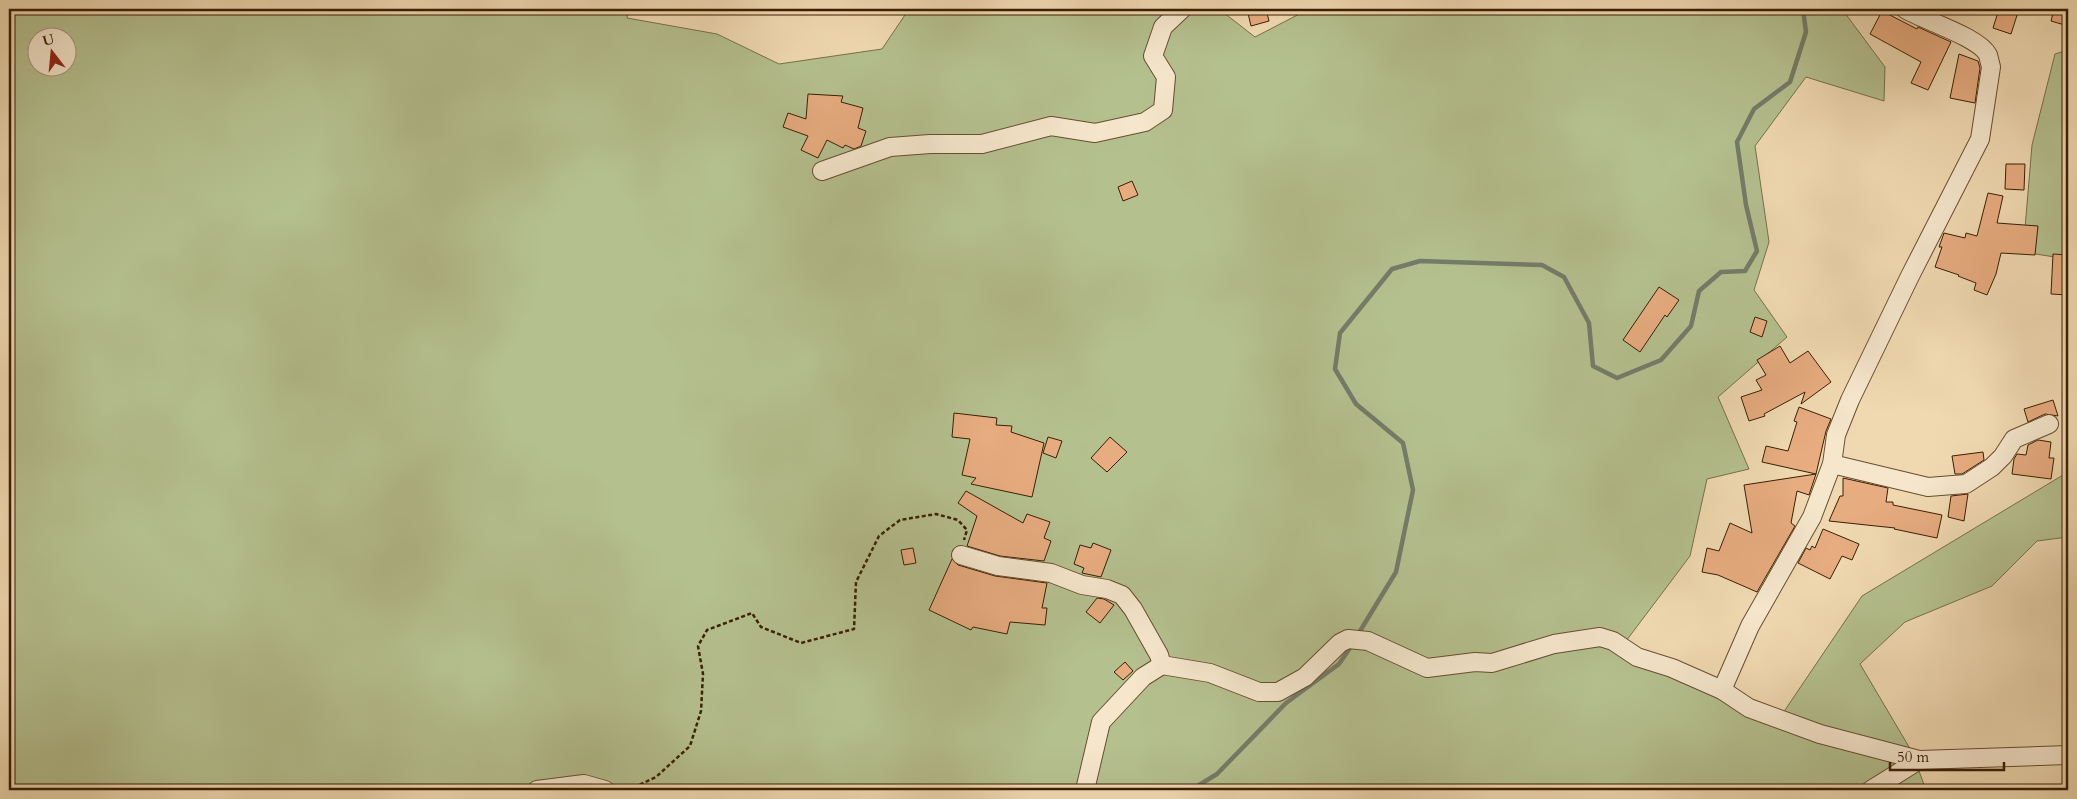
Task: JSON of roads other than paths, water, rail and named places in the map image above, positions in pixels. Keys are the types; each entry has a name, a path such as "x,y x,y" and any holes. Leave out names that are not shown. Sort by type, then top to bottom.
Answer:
{"street":[{"path":"822,171 890,147 930,144 982,144 1051,126 1095,133 1145,122 1163,110 1166,77 1153,56 1163,27 1182,9"},
{"path":"1722,690 1750,626 1812,517 1832,464 1836,435 1850,400 1910,276 1980,139 1989,92 1991,67 1988,55 1974,42 1905,9"},
{"path":"1832,464 1928,487 1966,484 1992,467 2003,456 2014,439 2050,424"},
{"path":"961,555 998,566 1051,573 1082,585 1107,589 1122,595 1133,609 1159,655 1162,665"},
{"path":"1085,790 1100,722 1143,677 1162,665 1210,673 1259,692 1278,692 1305,677 1340,643 1348,639 1368,641 1427,668 1475,662 1492,663 1554,644 1600,637 1613,641 1636,658 1672,668 1722,690 1749,708 1820,734 1919,760 2068,755"},
{"path":"1871,790 1919,760"},
{"path":"537,790 584,784 605,790"}],"waterway":[{"path":"1357,636 1396,572 1413,490 1403,443 1356,404 1335,369 1340,333 1392,269 1420,261 1542,265 1564,277 1589,323 1593,366 1617,378 1661,360 1691,326 1699,291 1721,272 1745,271 1757,251 1746,205 1737,142 1754,109 1790,82 1806,32 1803,9"},
{"path":"1191,790 1217,774 1286,703 1339,664 1352,645"}]}
